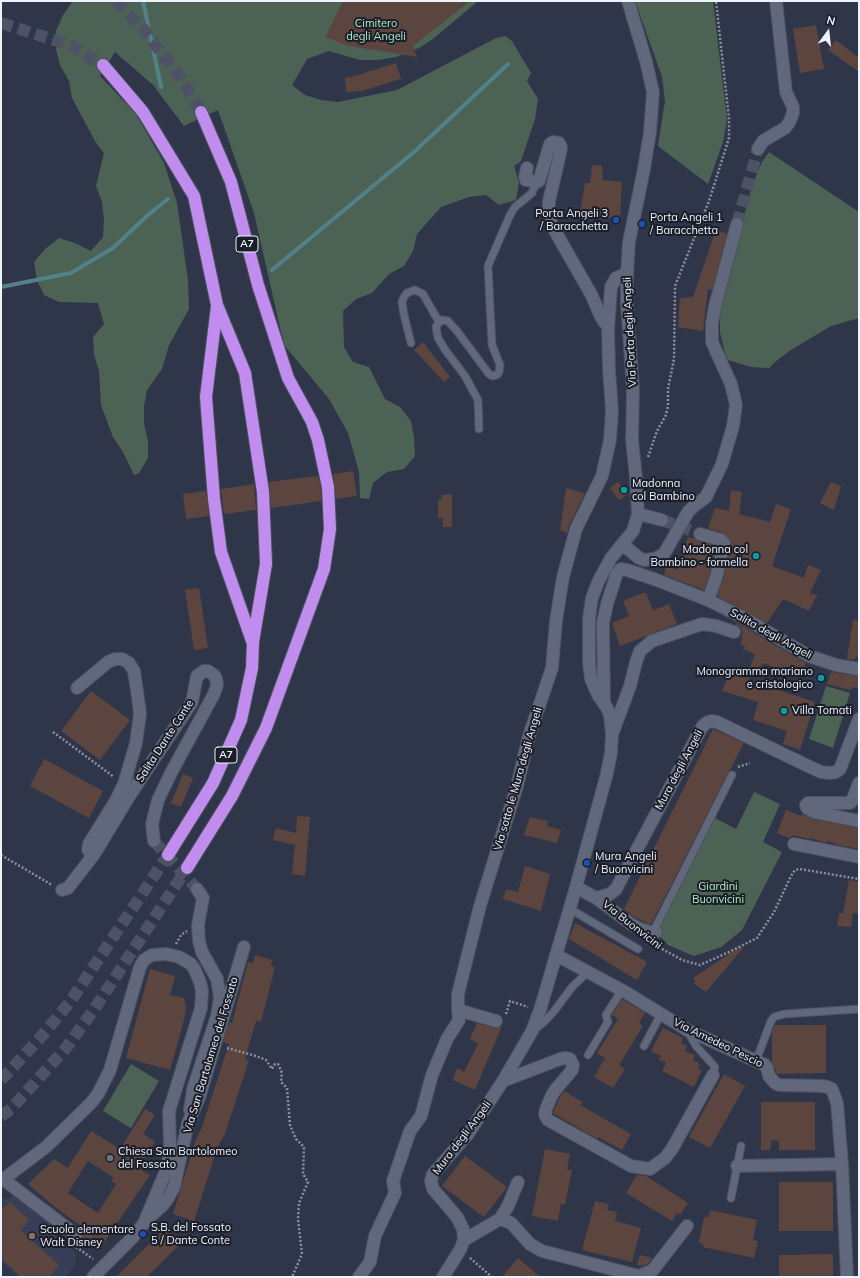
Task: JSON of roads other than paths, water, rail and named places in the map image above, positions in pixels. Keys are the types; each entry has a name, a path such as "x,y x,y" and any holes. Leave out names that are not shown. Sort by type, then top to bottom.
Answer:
{"highway":[{"name":"A7","path":"103,65 143,112 194,196 217,305 245,373 264,492 266,564 253,642 252,668 241,720 213,783 168,855"},
{"name":"A7","path":"187,868 232,796 266,728 324,569 330,529 328,487 318,440 312,422 288,378 258,285 231,182 201,112"},
{"name":"A7","path":"217,305 206,397 214,499 221,552 253,642"}],"street":[{"name":"Via Porta degli Angeli","path":"622,544 633,532 638,514 638,490 632,440 633,389 627,304 627,273 629,242 650,132 652,92 646,61 628,1"},
{"path":"758,149 763,141 785,128 793,113 793,107 786,92 776,1"},
{"path":"527,168 525,177 526,180 536,182 540,179 550,144 553,142 559,143 561,146 560,154 548,207 551,222 555,232 591,294 602,317 605,322 608,323"},
{"path":"622,544 639,558 644,560 654,559 664,554 688,512 706,497 722,464 733,426 736,406 731,384 712,342 712,324 715,306 737,224"},
{"name":"Via sotto le Mura degli Angeli","path":"359,1277 370,1262 375,1236 395,1192 393,1181 410,1131 421,1116 432,1075 447,1040 459,1020 458,994 480,906 517,786 529,736 552,668 556,621 563,577 576,529 602,476 610,440 612,410 608,370 608,323 612,287 616,278 627,273"},
{"path":"638,514 662,520"},
{"path":"700,534 721,540 724,544 716,578 708,600"},
{"name":"Mura degli Angeli","path":"462,1245 463,1229 457,1217 433,1189 431,1181 433,1174 464,1138 504,1081 532,1031 540,1010 570,909 606,777 611,753 612,735 610,715 594,687 590,674 588,648 590,606 598,582 611,558 622,544"},
{"name":"Salita degli Angeli","path":"604,703 603,623 607,604 617,573 621,569 708,600 744,618 809,656 836,665 859,669"},
{"path":"612,735 630,686 640,651 652,641 702,624 716,626 734,632"},
{"name":"Salita Dante Conte","path":"76,688 112,660 122,659 129,663 135,674 140,714 136,743 124,784 115,802 89,844 88,850 95,853"},
{"name":"Salita Dante Conte","path":"62,890 68,888 95,853 130,796 192,702 197,676 204,671 208,671 216,678 216,689 161,794 153,817 152,830 154,841"},
{"name":"Mura degli Angeli","path":"596,898 610,894 618,885 702,727 706,723 711,721 718,722 821,772 829,773 836,772 840,769 854,747 859,719"},
{"path":"859,783 850,803 808,803 806,805 806,808 814,812 859,821"},
{"path":"794,844 859,857"},
{"path":"576,887 596,898"},
{"path":"188,1123 191,1096 217,1016 220,997 216,979 200,946 198,925 204,902 202,895 197,889"},
{"name":"Via Buonvicini","path":"596,898 631,924 640,929 655,932"},
{"name":"Via San Bartolomeo del Fossato","path":"93,1277 162,1206 174,1187 188,1123 200,1098 244,947"},
{"name":"Via San Bartolomeo del Fossato","path":"2,1180 46,1147 91,1103 98,1094 110,1070 140,967 143,962 150,956 156,954 179,957 191,964 197,973 202,991 201,1008 170,1111 170,1152 168,1166 144,1223"},
{"name":"Via Amedeo Pescio","path":"556,955 622,990 687,1030 765,1065 771,1080 779,1085 822,1086 832,1089 837,1103 842,1164 847,1277"},
{"path":"458,1010 496,1021"},
{"path":"504,1081 560,1059 570,1059 573,1065 572,1070 552,1095 545,1115 548,1120 631,1166 650,1169 665,1158 672,1149 714,1075"},
{"path":"737,1166 842,1164"},
{"path":"2,1180 74,1234"},
{"path":"443,1277 462,1245 500,1219 508,1206 518,1182"},
{"path":"500,1219 511,1223 530,1244 542,1251 639,1276 654,1270 687,1226"}],"lane":[{"path":"480,428 478,400 465,376 438,338 436,327 439,322 444,320 452,325 489,374 492,376 497,375 500,365 492,345 488,266 510,215 516,207 532,193 536,182"},
{"path":"411,343 402,302 407,293 415,290 423,294 439,322"},
{"path":"655,932 732,775"},
{"path":"570,909 638,949"},
{"path":"532,1031 544,1022 572,987 588,972"},
{"path":"588,1055 608,1022 606,1015 622,990"},
{"path":"756,1061 771,1021 774,1017 784,1014 859,1009"},
{"path":"644,1046 661,1014"},
{"path":"687,1030 696,1046 715,1067 714,1075"},
{"path":"731,1198 741,1146"}],"waterway":[{"path":"143,1 161,87"},
{"path":"272,270 414,152 508,64"},
{"path":"1,287 71,273 113,248 149,214 168,199"}],"tunnel":[{"path":"116,1 145,31 181,79 201,112"},
{"path":"1,23 70,45 103,65"},
{"path":"737,224 758,149"},
{"path":"662,520 700,534"},
{"path":"154,841 197,889"},
{"path":"1,1080 40,1038 70,1002 168,855"},
{"path":"1,1116 11,1109 66,1048 95,1008 187,868"}],"place":[{"name":"Porta Angeli 3 / Baracchetta","path":"616,220"},
{"name":"Porta Angeli 1 / Baracchetta","path":"642,224"},
{"name":"Madonna col Bambino","path":"624,490"},
{"name":"Madonna col Bambino - formella","path":"756,556"},
{"name":"Monogramma mariano e cristologico","path":"821,678"},
{"name":"Villa Tomati","path":"784,711"},
{"name":"Mura Angeli / Buonvicini","path":"587,863"},
{"name":"Chiesa San Bartolomeo del Fossato","path":"110,1158"},
{"name":"S.B. del Fossato 5 / Dante Conte","path":"143,1234"},
{"name":"Scuola elementare Walt Disney","path":"32,1236"}],"park label":[{"name":"Cimitero degli Angeli","path":"376,30"},
{"name":"Giardini Buonvicini","path":"718,893"}]}
